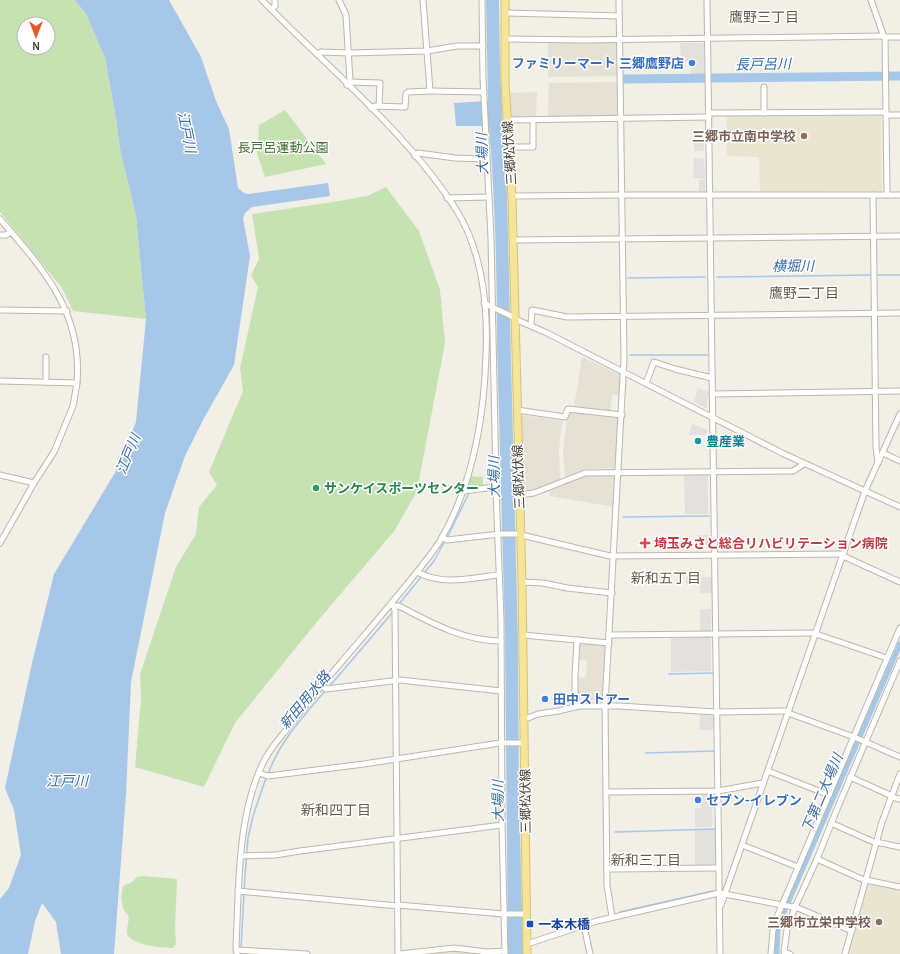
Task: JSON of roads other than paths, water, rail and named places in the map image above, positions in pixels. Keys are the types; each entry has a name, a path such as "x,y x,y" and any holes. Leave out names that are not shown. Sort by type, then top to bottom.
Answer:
{"main road":[{"name":"三郷松伏線","path":"505,0 507,120 512,196 513,318 517,410 519,534 522,582 524,914 527,954"}],"street":[{"path":"262,0 349,83 415,156 447,198 462,222 473,249 479,269 484,302 486,351 482,411 474,455 457,506 442,537 392,605 321,685 272,746 259,773 246,819 238,891 237,952 307,954"},
{"path":"271,9 275,6 275,0"},
{"path":"339,0 346,15 349,53 349,83"},
{"path":"423,0 430,92"},
{"path":"392,605 395,611 399,954 454,948 505,953 506,914 502,825 499,534 495,487 494,307 485,127 482,0"},
{"path":"612,917 607,885 605,705 624,373 619,0"},
{"path":"707,0 718,868 721,893 719,909 720,954"},
{"path":"871,0 884,37 887,195"},
{"path":"505,13 619,16"},
{"path":"505,39 620,40 900,37"},
{"path":"317,54 320,52 349,53 427,51 457,46 483,46"},
{"path":"349,83 380,83 379,106"},
{"path":"764,86 764,113"},
{"path":"371,108 374,106 405,107 406,94 408,92 484,92"},
{"path":"507,120 764,113 886,113 900,115"},
{"path":"509,147 533,147 533,120"},
{"path":"415,156 418,154 487,159"},
{"path":"873,195 876,447 878,462"},
{"path":"512,196 900,195"},
{"path":"447,198 489,196"},
{"path":"0,220 28,251 50,281 67,311 76,346 78,373 72,406 61,438 51,458 34,483 0,543"},
{"path":"0,235 6,235 11,232"},
{"path":"513,240 900,236"},
{"path":"484,302 804,464 900,506"},
{"path":"0,310 67,311"},
{"path":"531,326 532,310 567,317 900,314"},
{"path":"46,357 46,382"},
{"path":"646,383 654,362 712,378"},
{"path":"0,381 77,383"},
{"path":"712,394 900,391"},
{"path":"517,410 565,417 568,409 622,415"},
{"path":"721,893 742,845 817,633 865,491 900,414"},
{"path":"883,453 900,461"},
{"path":"519,495 534,493 585,473 793,471 804,464"},
{"path":"0,475 34,483"},
{"path":"463,491 495,487"},
{"path":"442,537 447,540 499,534 519,534 614,556 844,555 900,582"},
{"path":"417,572 425,577 449,581 499,575"},
{"path":"522,582 543,583 574,589 612,592"},
{"path":"392,605 399,606 435,625 472,638 501,641"},
{"path":"771,954 773,930 782,904 900,628"},
{"path":"609,635 817,633 887,658"},
{"path":"523,635 609,643"},
{"path":"575,707 575,677 578,640"},
{"path":"790,954 784,952 784,944 789,921 817,860 850,777 899,664"},
{"path":"321,685 326,689 396,680 501,691"},
{"path":"524,718 575,707 605,705 716,712 788,712 854,737 900,757"},
{"path":"259,773 268,776 502,743 522,743"},
{"path":"768,771 829,795"},
{"path":"845,954 885,811 900,774"},
{"path":"850,777 900,799"},
{"path":"606,792 718,790 763,783"},
{"path":"831,823 876,842 900,847"},
{"path":"241,856 275,855 502,825"},
{"path":"742,845 798,867"},
{"path":"817,860 866,880 900,887"},
{"path":"607,869 718,868"},
{"path":"238,891 506,914 524,914"},
{"path":"527,944 612,917 721,893 795,907 852,931"},
{"path":"584,925 590,954"}],"water":[{"name":"江戸川","path":"75,0 169,0 201,57 216,101 229,129 238,188 244,193 249,194 328,183 330,196 252,207 245,213 243,218 250,256 234,365 203,420 185,456 165,513 131,682 126,794 114,954 61,954 56,922 42,903 35,921 28,954 0,954 0,899 9,888 21,855 14,810 5,788 32,663 54,574 116,471 136,422 146,319 136,216 120,149 105,58 86,14"},
{"path":"486,0 499,0 500,67 507,195 518,643 519,792 523,954 508,954 505,633 497,344 497,289 493,180 489,126 456,126 454,103 488,101"}],"waterway":[{"name":"長戸呂川","path":"625,79 900,76"},
{"name":"横堀川","path":"717,277 870,275"},
{"name":"横堀川","path":"878,275 900,275"},
{"name":"横堀川","path":"628,278 705,277"},
{"path":"630,355 708,355"},
{"name":"新田用水路","path":"447,538 469,493"},
{"path":"623,517 709,516"},
{"name":"新田用水路","path":"424,573 434,561 445,541"},
{"name":"新田用水路","path":"399,604 422,576"},
{"name":"新田用水路","path":"328,688 393,612"},
{"name":"下第二大場川","path":"777,954 778,930 785,910 900,644"},
{"path":"669,674 714,673"},
{"name":"新田用水路","path":"268,774 286,740 300,720 325,691"},
{"path":"646,753 714,751"},
{"name":"新田用水路","path":"241,948 248,838 253,816 266,778"},
{"path":"615,832 715,829"},
{"path":"620,912 713,891"}],"place":[{"name":"ファミリーマート 三郷鷹野店","path":"692,63"},
{"name":"三郷市立南中学校","path":"804,136"},
{"name":"豊産業","path":"698,441"},
{"name":"サンケイスポーツセンター","path":"316,488"},
{"name":"埼玉みさと総合リハビリテーション病院","path":"645,543"},
{"name":"田中ストアー","path":"545,699"},
{"name":"セブン-イレブン","path":"698,800"},
{"name":"三郷市立栄中学校","path":"879,922"},
{"name":"一本木橋","path":"530,924"}],"district":[{"name":"鷹野三丁目","path":"764,17"},
{"name":"鷹野二丁目","path":"804,293"},
{"name":"新和五丁目","path":"666,578"},
{"name":"新和四丁目","path":"336,810"},
{"name":"新和三丁目","path":"646,860"}],"park label":[{"name":"長戸呂運動公園","path":"283,147"}],"water label":[{"name":"大場川","path":"482,154"},
{"name":"大場川","path":"494,477"},
{"name":"大場川","path":"498,801"}]}
